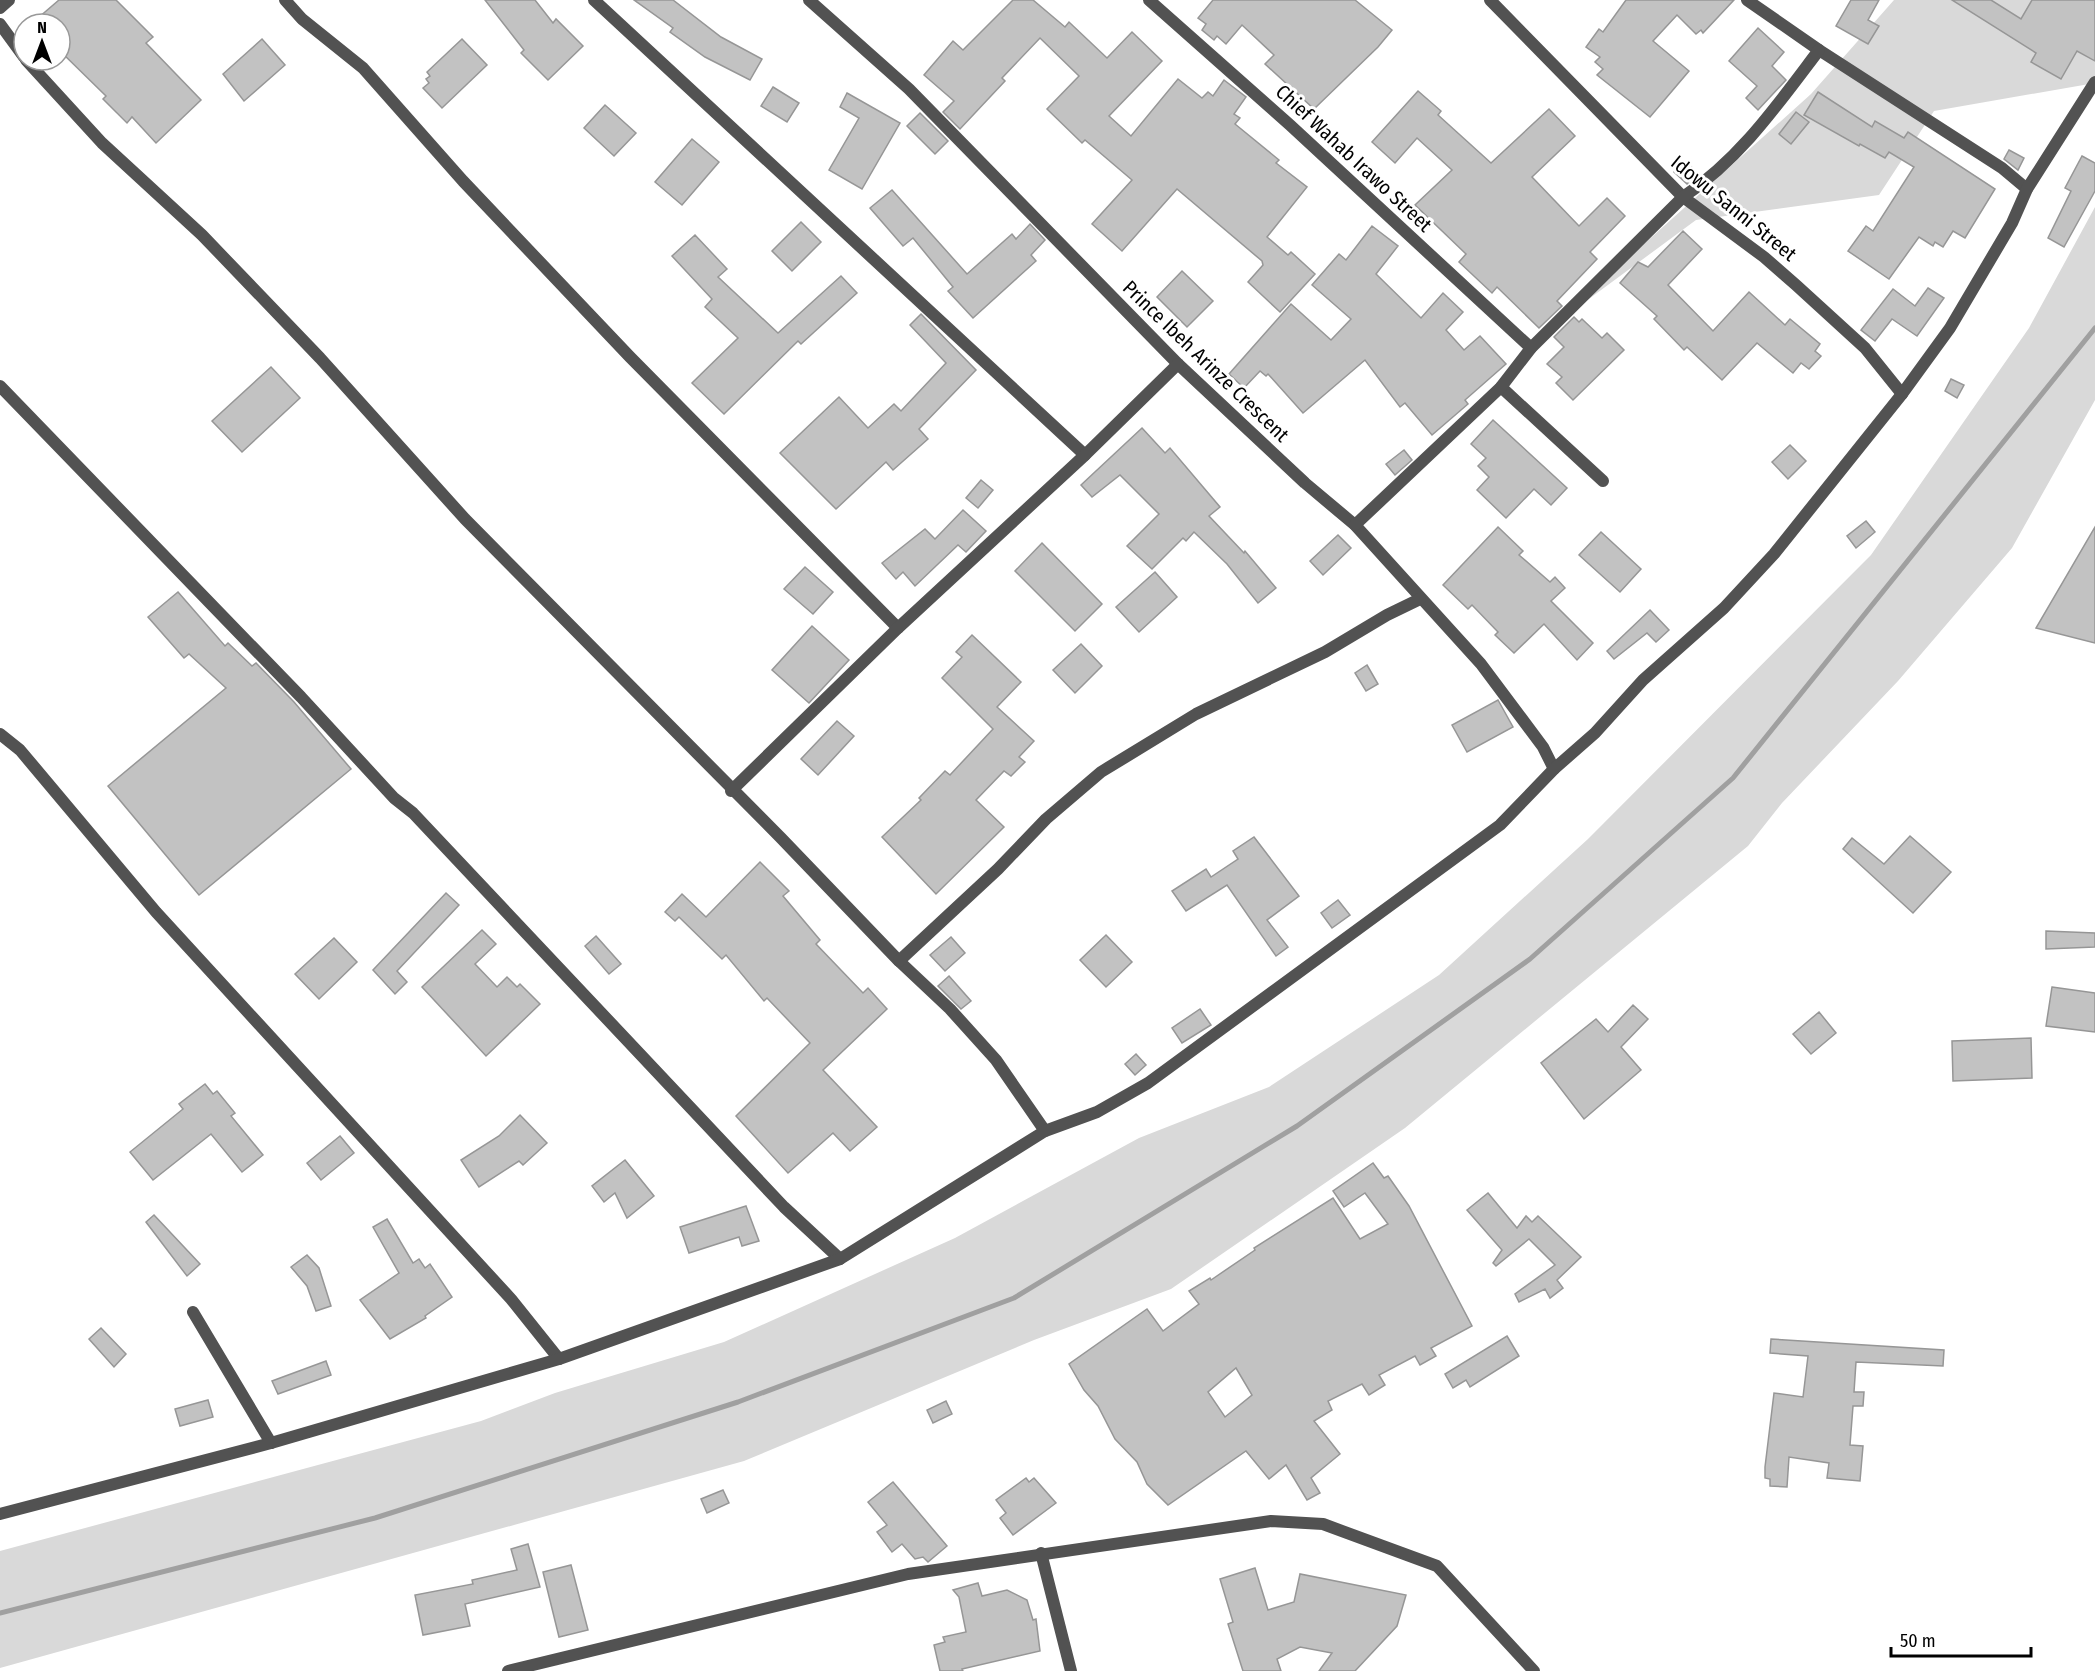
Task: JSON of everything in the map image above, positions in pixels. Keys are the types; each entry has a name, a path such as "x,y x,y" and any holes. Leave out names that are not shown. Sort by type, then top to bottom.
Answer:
{"street":[{"path":"0,8 9,0"},
{"path":"285,0 302,20 363,68 463,181 630,357 898,628"},
{"path":"594,0 1085,455"},
{"name":"Prince Ibeh Arinze Crescent","path":"809,0 909,89 1178,364 1305,483 1354,525 1481,664 1543,747 1554,769"},
{"name":"Chief Wahab Irawo Street","path":"1149,0 1290,125 1531,348"},
{"name":"Idowu Sanni Street","path":"1490,0 1683,197 1764,257 1796,285 1865,348 1902,394"},
{"path":"1747,0 1819,50 2002,168 2027,189"},
{"path":"0,24 12,41"},
{"path":"1354,525 1501,387 1531,348 1683,197 1708,180 1755,135 1819,50"},
{"path":"37,72 102,143 202,235 369,409 465,519 899,961 950,1009 996,1060 1045,1131"},
{"path":"0,1514 272,1443 559,1359 840,1258 1045,1131 1097,1112 1148,1083 1500,825 1554,769 1596,733 1643,680 1724,608 1774,554 1902,394 1950,328 1993,259 2027,189 2095,82"},
{"path":"732,790 898,628 1085,455 1178,364"},
{"path":"0,386 301,697 394,798 413,813 784,1207 840,1258"},
{"path":"1501,387 1603,481"},
{"path":"899,961 998,869 1046,819 1101,772 1196,714 1325,652 1420,599"},
{"path":"0,734 20,750 156,912 511,1299 559,1359"},
{"path":"193,1311 272,1443"},
{"path":"508,1671 908,1574 1271,1521 1323,1524 1437,1566 1534,1671"},
{"path":"1041,1553 1071,1671"}],"shaded area":[{"path":"1894,0 2095,0 2095,83 1934,111 1879,195 1696,220 1555,324 1811,94"},
{"path":"2095,207 2095,400 2012,548 1898,681 1782,803 1748,846 1405,1128 1171,1289 1034,1340 744,1461 0,1668 0,1551 481,1421 555,1393 724,1342 955,1238 1139,1138 1269,1087 1439,975 1588,839 1871,555 2029,328"}],"building":[{"path":"59,0 116,0 153,37 146,43 201,100 156,143 132,117 127,123 103,99 106,96 72,63 72,12 45,12"},
{"path":"485,0 535,0 553,23 556,19 583,46 548,80 521,53 524,50"},
{"path":"634,0 673,0 721,37 762,59 750,80 705,57 670,32 673,28"},
{"path":"1013,0 1033,0 1065,27 1069,22 1107,58 1132,32 1162,61 1109,116 1131,136 1178,79 1202,98 1208,92 1213,96 1224,80 1246,97 1234,114 1240,118 1235,124 1279,160 1276,163 1307,187 1267,237 1288,255 1291,252 1315,274 1280,312 1248,282 1263,265 1262,261 1177,189 1122,251 1092,224 1132,180 1085,140 1082,143 1047,109 1079,76 1040,38 1002,78 1005,81 960,129 943,112 954,101 924,75 953,41 963,50"},
{"path":"1213,0 1355,0 1392,30 1378,47 1314,109 1265,64 1274,55 1242,25 1226,44 1217,36 1214,40 1202,30 1206,24 1198,18"},
{"path":"1626,0 1734,0 1703,33 1701,30 1696,34 1677,15 1653,41 1689,71 1650,117 1597,75 1603,69 1595,62 1600,57 1586,47 1599,29 1603,32"},
{"path":"1851,0 1879,0 1868,20 1879,26 1868,44 1836,26"},
{"path":"1952,0 1991,0 2021,19 2032,0 2095,0 2095,61 2077,51 2061,79 2031,62 2036,53"},
{"path":"1758,28 1784,52 1772,66 1786,80 1758,110 1746,98 1757,86 1729,61"},
{"path":"262,39 285,65 244,101 223,74"},
{"path":"462,39 487,65 442,108 423,88 429,83 426,79 430,76 427,72"},
{"path":"773,87 799,103 787,122 761,106"},
{"path":"1418,91 1441,111 1438,115 1491,163 1549,109 1575,136 1532,177 1579,226 1607,198 1625,216 1590,252 1597,259 1557,301 1562,306 1539,328 1497,287 1492,293 1459,262 1466,254 1415,205 1452,170 1417,138 1395,163 1372,142"},
{"path":"1818,92 1872,127 1875,121 1904,138 1908,132 1995,189 1965,238 1953,231 1943,247 1935,242 1933,246 1919,237 1889,279 1848,251 1866,226 1873,231 1914,167 1889,152 1885,158 1860,144 1859,146 1804,115"},
{"path":"847,93 900,123 862,189 829,170 859,118 840,107"},
{"path":"605,105 636,133 614,156 584,128"},
{"path":"1796,112 1809,122 1791,144 1779,134"},
{"path":"920,113 948,141 935,154 907,126"},
{"path":"692,139 719,162 682,205 655,182"},
{"path":"2009,150 2024,158 2018,170 2004,159"},
{"path":"2082,156 2095,163 2095,191 2064,247 2048,238 2071,191 2065,188"},
{"path":"1685,161 1698,173 1687,184 1674,172"},
{"path":"892,190 967,274 1012,234 1016,239 1030,224 1045,240 1031,255 1036,261 973,318 948,291 953,287 913,238 903,246 870,208"},
{"path":"801,222 821,242 792,271 772,251"},
{"path":"1372,226 1398,246 1376,274 1421,318 1443,293 1463,312 1446,330 1464,350 1480,336 1506,364 1465,400 1468,404 1432,435 1405,403 1400,407 1365,360 1303,413 1268,374 1266,376 1260,371 1244,388 1229,374 1291,304 1331,340 1351,319 1312,285 1339,254 1346,260"},
{"path":"1683,231 1702,249 1668,285 1713,331 1749,292 1785,325 1790,319 1820,344 1815,351 1821,356 1809,369 1801,363 1793,373 1757,343 1722,380 1687,347 1684,350 1654,319 1657,316 1620,283 1638,262 1648,267"},
{"path":"695,235 727,269 718,277 778,333 841,276 857,293 801,344 798,341 724,414 692,383 738,338 705,307 712,299 672,256"},
{"path":"1182,271 1213,301 1187,327 1157,297"},
{"path":"1928,288 1944,298 1917,336 1892,319 1875,341 1861,330 1893,289 1915,306"},
{"path":"921,314 976,370 919,429 928,439 893,470 886,462 836,509 780,453 839,397 868,428 894,404 901,411 946,363 910,325"},
{"path":"1574,317 1579,322 1582,319 1602,338 1607,333 1624,350 1573,400 1556,383 1562,377 1547,364 1564,347 1554,337"},
{"path":"271,367 300,398 242,452 212,421"},
{"path":"1951,379 1964,385 1957,398 1945,391"},
{"path":"1493,420 1567,488 1551,505 1534,489 1506,518 1477,490 1489,477 1478,466 1486,458 1471,444"},
{"path":"1142,428 1165,453 1170,448 1220,507 1209,516 1244,553 1245,551 1276,588 1258,603 1227,564 1194,532 1186,541 1183,538 1152,569 1127,546 1159,514 1120,475 1092,497 1081,485"},
{"path":"1790,445 1806,461 1788,479 1772,462"},
{"path":"1404,450 1412,460 1395,475 1386,464"},
{"path":"981,480 993,490 978,508 966,498"},
{"path":"963,510 986,531 966,552 958,545 915,586 903,572 896,579 882,563 925,529 935,539"},
{"path":"1866,521 1875,532 1856,548 1847,536"},
{"path":"1498,527 1523,551 1519,555 1550,582 1555,577 1565,588 1551,601 1593,643 1577,660 1544,624 1514,653 1495,635 1498,632 1472,605 1468,609 1443,585"},
{"path":"2095,527 2095,643 2036,628"},
{"path":"1601,532 1641,569 1620,592 1579,555"},
{"path":"1338,535 1351,548 1323,575 1310,561"},
{"path":"1042,543 1102,604 1075,631 1015,571"},
{"path":"805,567 833,592 813,614 784,589"},
{"path":"1155,572 1177,597 1139,632 1116,607"},
{"path":"178,592 225,646 228,643 252,666 256,663 294,702 351,769 199,895 108,786 226,688 189,654 184,658 148,617"},
{"path":"1650,610 1669,630 1656,642 1647,633 1614,659 1607,651"},
{"path":"812,626 849,660 809,703 772,670"},
{"path":"972,635 1021,682 997,707 1034,741 1019,757 1025,762 1011,776 1004,771 976,800 1004,827 936,894 882,837 921,800 919,798 945,771 950,775 993,729 942,678 962,657 956,652"},
{"path":"1081,644 1102,666 1075,693 1053,670"},
{"path":"1367,665 1378,684 1366,691 1355,673"},
{"path":"1498,700 1513,727 1467,752 1452,725"},
{"path":"837,721 854,736 818,775 801,759"},
{"path":"1910,836 1951,872 1913,913 1843,849 1852,838 1884,864"},
{"path":"1254,837 1299,896 1267,920 1288,947 1276,956 1227,885 1186,911 1172,891 1206,869 1211,877 1238,859 1233,851"},
{"path":"760,862 789,891 783,896 820,940 816,944 863,993 868,988 887,1009 823,1070 877,1127 850,1151 833,1133 788,1173 736,1116 810,1043 767,998 764,1001 726,955 722,959 679,917 675,921 665,912 682,894 706,917"},
{"path":"446,893 459,905 397,971 407,982 395,994 373,970"},
{"path":"1338,900 1350,915 1332,928 1321,913"},
{"path":"482,930 496,944 475,964 497,987 507,977 517,987 520,984 540,1004 486,1056 422,987"},
{"path":"2046,931 2095,933 2095,947 2046,949"},
{"path":"1106,935 1132,962 1106,987 1080,960"},
{"path":"596,936 621,964 609,974 585,946"},
{"path":"951,937 965,953 945,971 930,955"},
{"path":"334,938 357,962 319,999 295,974"},
{"path":"949,976 971,1001 961,1009 938,986"},
{"path":"2052,987 2095,993 2095,1032 2046,1026"},
{"path":"1633,1005 1648,1019 1621,1047 1641,1070 1584,1119 1541,1063 1596,1019 1608,1032"},
{"path":"1200,1009 1211,1025 1182,1043 1172,1028"},
{"path":"1819,1012 1836,1033 1811,1054 1793,1034"},
{"path":"2031,1038 2032,1078 1953,1081 1952,1041"},
{"path":"1136,1054 1146,1065 1135,1075 1125,1064"},
{"path":"205,1084 213,1094 217,1091 235,1113 231,1116 263,1155 242,1172 211,1134 153,1180 130,1152 183,1109 179,1104"},
{"path":"520,1115 547,1143 523,1165 519,1161 479,1187 461,1160 499,1136"},
{"path":"340,1136 354,1153 321,1180 307,1163"},
{"path":"625,1160 654,1196 627,1218 615,1193 604,1202 592,1186"},
{"path":"1373,1163 1384,1178 1388,1176 1409,1206 1472,1326 1431,1348 1436,1356 1420,1365 1415,1356 1379,1375 1385,1385 1369,1395 1362,1384 1328,1401 1332,1410 1314,1421 1340,1454 1311,1478 1320,1493 1307,1500 1286,1465 1269,1479 1246,1451 1168,1505 1147,1484 1137,1462 1115,1439 1098,1406 1084,1390 1069,1364 1147,1309 1163,1331 1199,1304 1189,1291 1210,1278 1211,1280 1255,1250 1254,1248 1333,1198 1360,1239 1388,1224 1365,1193 1344,1207 1333,1191","holes":["1236,1368 1252,1395 1225,1417 1208,1392"]},
{"path":"1488,1193 1517,1228 1526,1216 1532,1222 1538,1216 1581,1257 1557,1280 1563,1288 1550,1298 1545,1289 1519,1302 1515,1294 1555,1265 1529,1239 1496,1266 1493,1263 1502,1250 1467,1210"},
{"path":"746,1206 759,1241 742,1246 739,1237 689,1253 680,1227"},
{"path":"154,1215 200,1264 187,1276 146,1222"},
{"path":"387,1219 413,1263 419,1259 425,1268 430,1264 452,1297 425,1316 426,1318 390,1339 360,1300 399,1273 373,1227"},
{"path":"307,1255 319,1268 331,1306 316,1311 307,1286 291,1267"},
{"path":"101,1328 126,1354 114,1367 89,1339"},
{"path":"1507,1336 1519,1356 1470,1387 1466,1380 1453,1388 1445,1374"},
{"path":"1771,1339 1944,1350 1943,1366 1856,1362 1854,1392 1864,1392 1863,1406 1853,1406 1850,1445 1863,1446 1860,1481 1827,1478 1829,1463 1789,1457 1787,1487 1770,1486 1770,1479 1765,1478 1765,1467 1774,1393 1803,1397 1808,1356 1770,1353"},
{"path":"326,1361 331,1375 278,1394 272,1381"},
{"path":"208,1400 213,1417 180,1426 175,1409"},
{"path":"946,1401 952,1414 933,1423 927,1410"},
{"path":"1026,1478 1029,1482 1034,1478 1056,1503 1013,1535 1000,1518 1006,1513 996,1500"},
{"path":"893,1482 947,1546 928,1562 923,1557 915,1559 902,1544 892,1552 877,1532 887,1525 868,1502"},
{"path":"723,1490 729,1503 707,1513 701,1499"},
{"path":"528,1544 540,1587 465,1604 470,1626 423,1635 415,1595 473,1584 472,1580 517,1570 511,1549"},
{"path":"571,1565 588,1630 559,1637 543,1572"},
{"path":"1255,1568 1268,1610 1294,1602 1300,1574 1406,1595 1397,1626 1355,1671 1319,1671 1332,1653 1300,1647 1277,1659 1281,1671 1243,1671 1228,1624 1233,1622 1220,1579"},
{"path":"978,1583 982,1596 1007,1590 1027,1600 1033,1620 1036,1619 1040,1651 962,1669 963,1671 940,1671 934,1645 945,1642 943,1637 966,1632 959,1597 953,1590"}],"waterway":[{"path":"0,1613 375,1518 738,1402 1014,1298 1297,1126 1530,959 1733,778 2095,328"}]}
